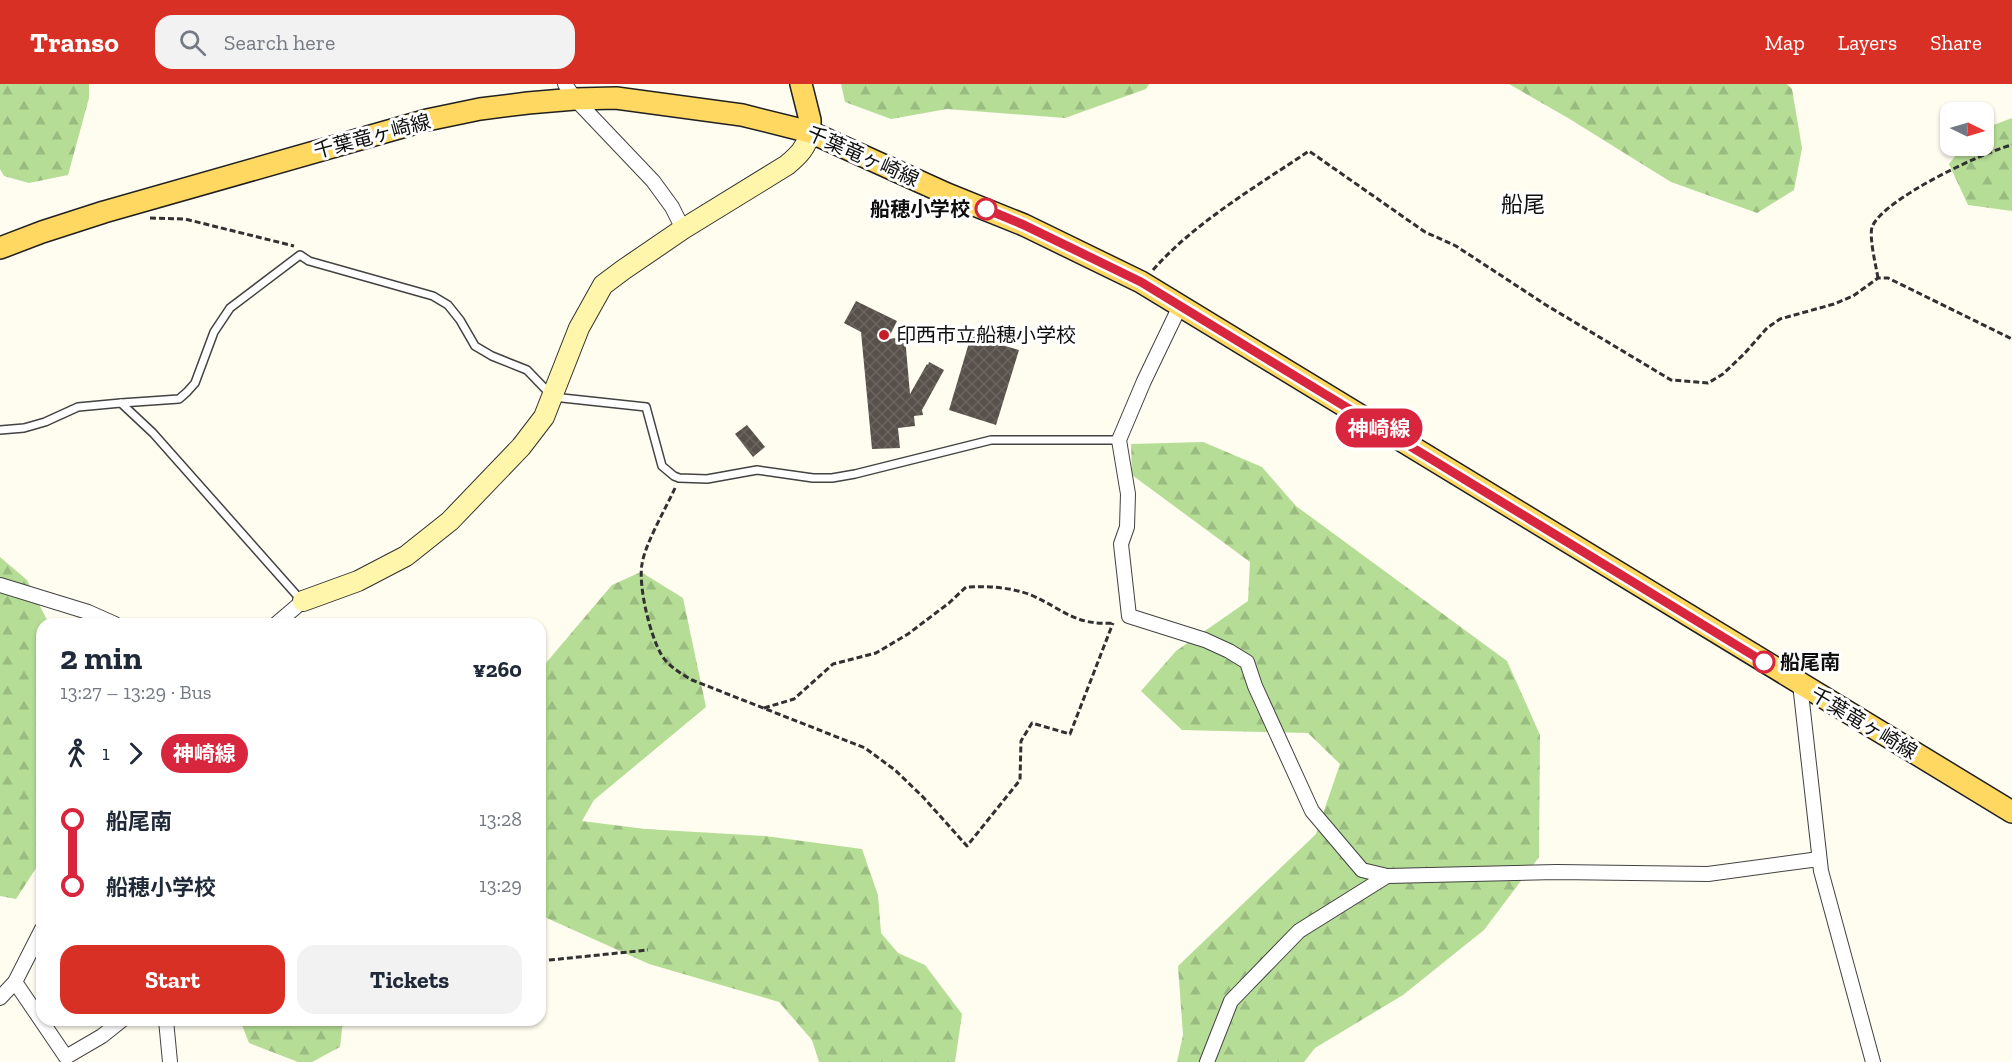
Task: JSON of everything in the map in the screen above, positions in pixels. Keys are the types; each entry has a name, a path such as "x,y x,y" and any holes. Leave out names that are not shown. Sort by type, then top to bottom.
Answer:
{"main road":[{"path":"801,84 810,120 810,132"},
{"name":"千葉竜ヶ崎線","path":"0,248 104,212 427,120 570,91 695,107 771,121 810,132 947,194 1024,225 1141,282 2012,812"}],"street":[{"path":"570,91 653,181 672,207 683,229"},
{"path":"283,618 303,602 358,581 406,556 450,521 521,447 544,417 579,328 603,285 683,229 787,165 802,152 810,132"},
{"path":"1180,306 1119,440 1128,494 1127,527 1121,544 1129,616 1205,640 1247,662 1255,686 1312,811 1362,870 1387,876 1557,872 1708,874 1819,859"},
{"path":"0,585 102,618"},
{"path":"1800,684 1819,859 1873,1062"},
{"path":"1208,1062 1231,1001 1299,931 1387,876"},
{"path":"0,998 15,982 36,941"},
{"path":"15,982 36,1013"},
{"path":"45,1026 66,1057 114,1026"},
{"path":"167,1026 170,1062"}],"lane":[{"path":"0,430 24,428 45,422 78,407 178,399 195,383 214,332 230,308 300,255 309,261 433,296 448,305 475,345 492,356 527,370 553,397 646,407 662,466 674,477 707,479 757,470 785,475 832,478 991,440 1119,440"},
{"path":"121,403 153,433 303,602"}],"path":[{"path":"1878,278 1872,228 1880,215 1922,184 1972,160 2012,145"},
{"path":"1141,282 1167,253 1231,203 1309,151 1425,232 1456,246 1546,305 1671,380 1708,383 1723,374 1767,328 1780,319 1834,304 1853,296 1878,278 1888,278 2012,339"},
{"path":"139,218 184,219 299,247 300,255"},
{"path":"679,478 642,564 641,587 661,654 675,670 692,680 866,748 902,776 968,846 1020,780 1021,741 1032,723 1070,734 1113,623"},
{"path":"764,708 794,699 833,664 884,649 908,634 966,587 1008,588 1031,596 1074,618 1095,624 1113,623 1129,616"},
{"path":"546,960 648,950"}],"green space":[{"path":"0,84 89,84 89,98 68,175 29,183 4,176 0,169"},
{"path":"841,84 1149,84 1146,89 1065,118 947,109 891,119 845,102"},
{"path":"1509,84 1787,84 1792,89 1802,148 1794,190 1757,213 1671,182"},
{"path":"2012,118 2012,211 1968,205 1949,164 1955,156 1994,156 1994,125"},
{"path":"1203,442 1262,467 1296,506 1507,661 1540,735 1539,857 1484,930 1403,995 1315,1048 1304,1062 1177,1062 1183,1035 1178,966 1316,834 1340,764 1308,733 1182,730 1141,691 1176,651 1248,601 1250,562 1132,475 1131,444"},
{"path":"0,557 27,580 46,618 36,618 36,868 16,899 0,896"},
{"path":"641,572 683,598 706,707 594,800 582,821 645,829 765,836 862,849 878,895 881,933 898,953 925,965 962,1014 955,1062 819,1062 812,1040 779,1002 649,964 546,918 546,663 612,585"},
{"path":"242,1026 342,1026 340,1047 312,1062 298,1062 249,1043"}],"building":[{"path":"856,301 897,321 888,339 905,337 910,394 929,362 944,370 922,410 923,415 914,416 915,426 898,428 900,448 872,449 861,332 844,323"},
{"path":"971,336 1019,350 996,425 949,410"},
{"path":"747,425 765,447 753,457 735,434"}],"bus line":[{"name":"神崎線","path":"986,209 1141,282 1764,662"}],"place":[{"name":"船穂小学校","path":"986,209"},
{"name":"印西市立船穂小学校","path":"884,335"},
{"name":"船尾南","path":"1764,662"}],"district":[{"name":"船尾","path":"1523,204"}]}
